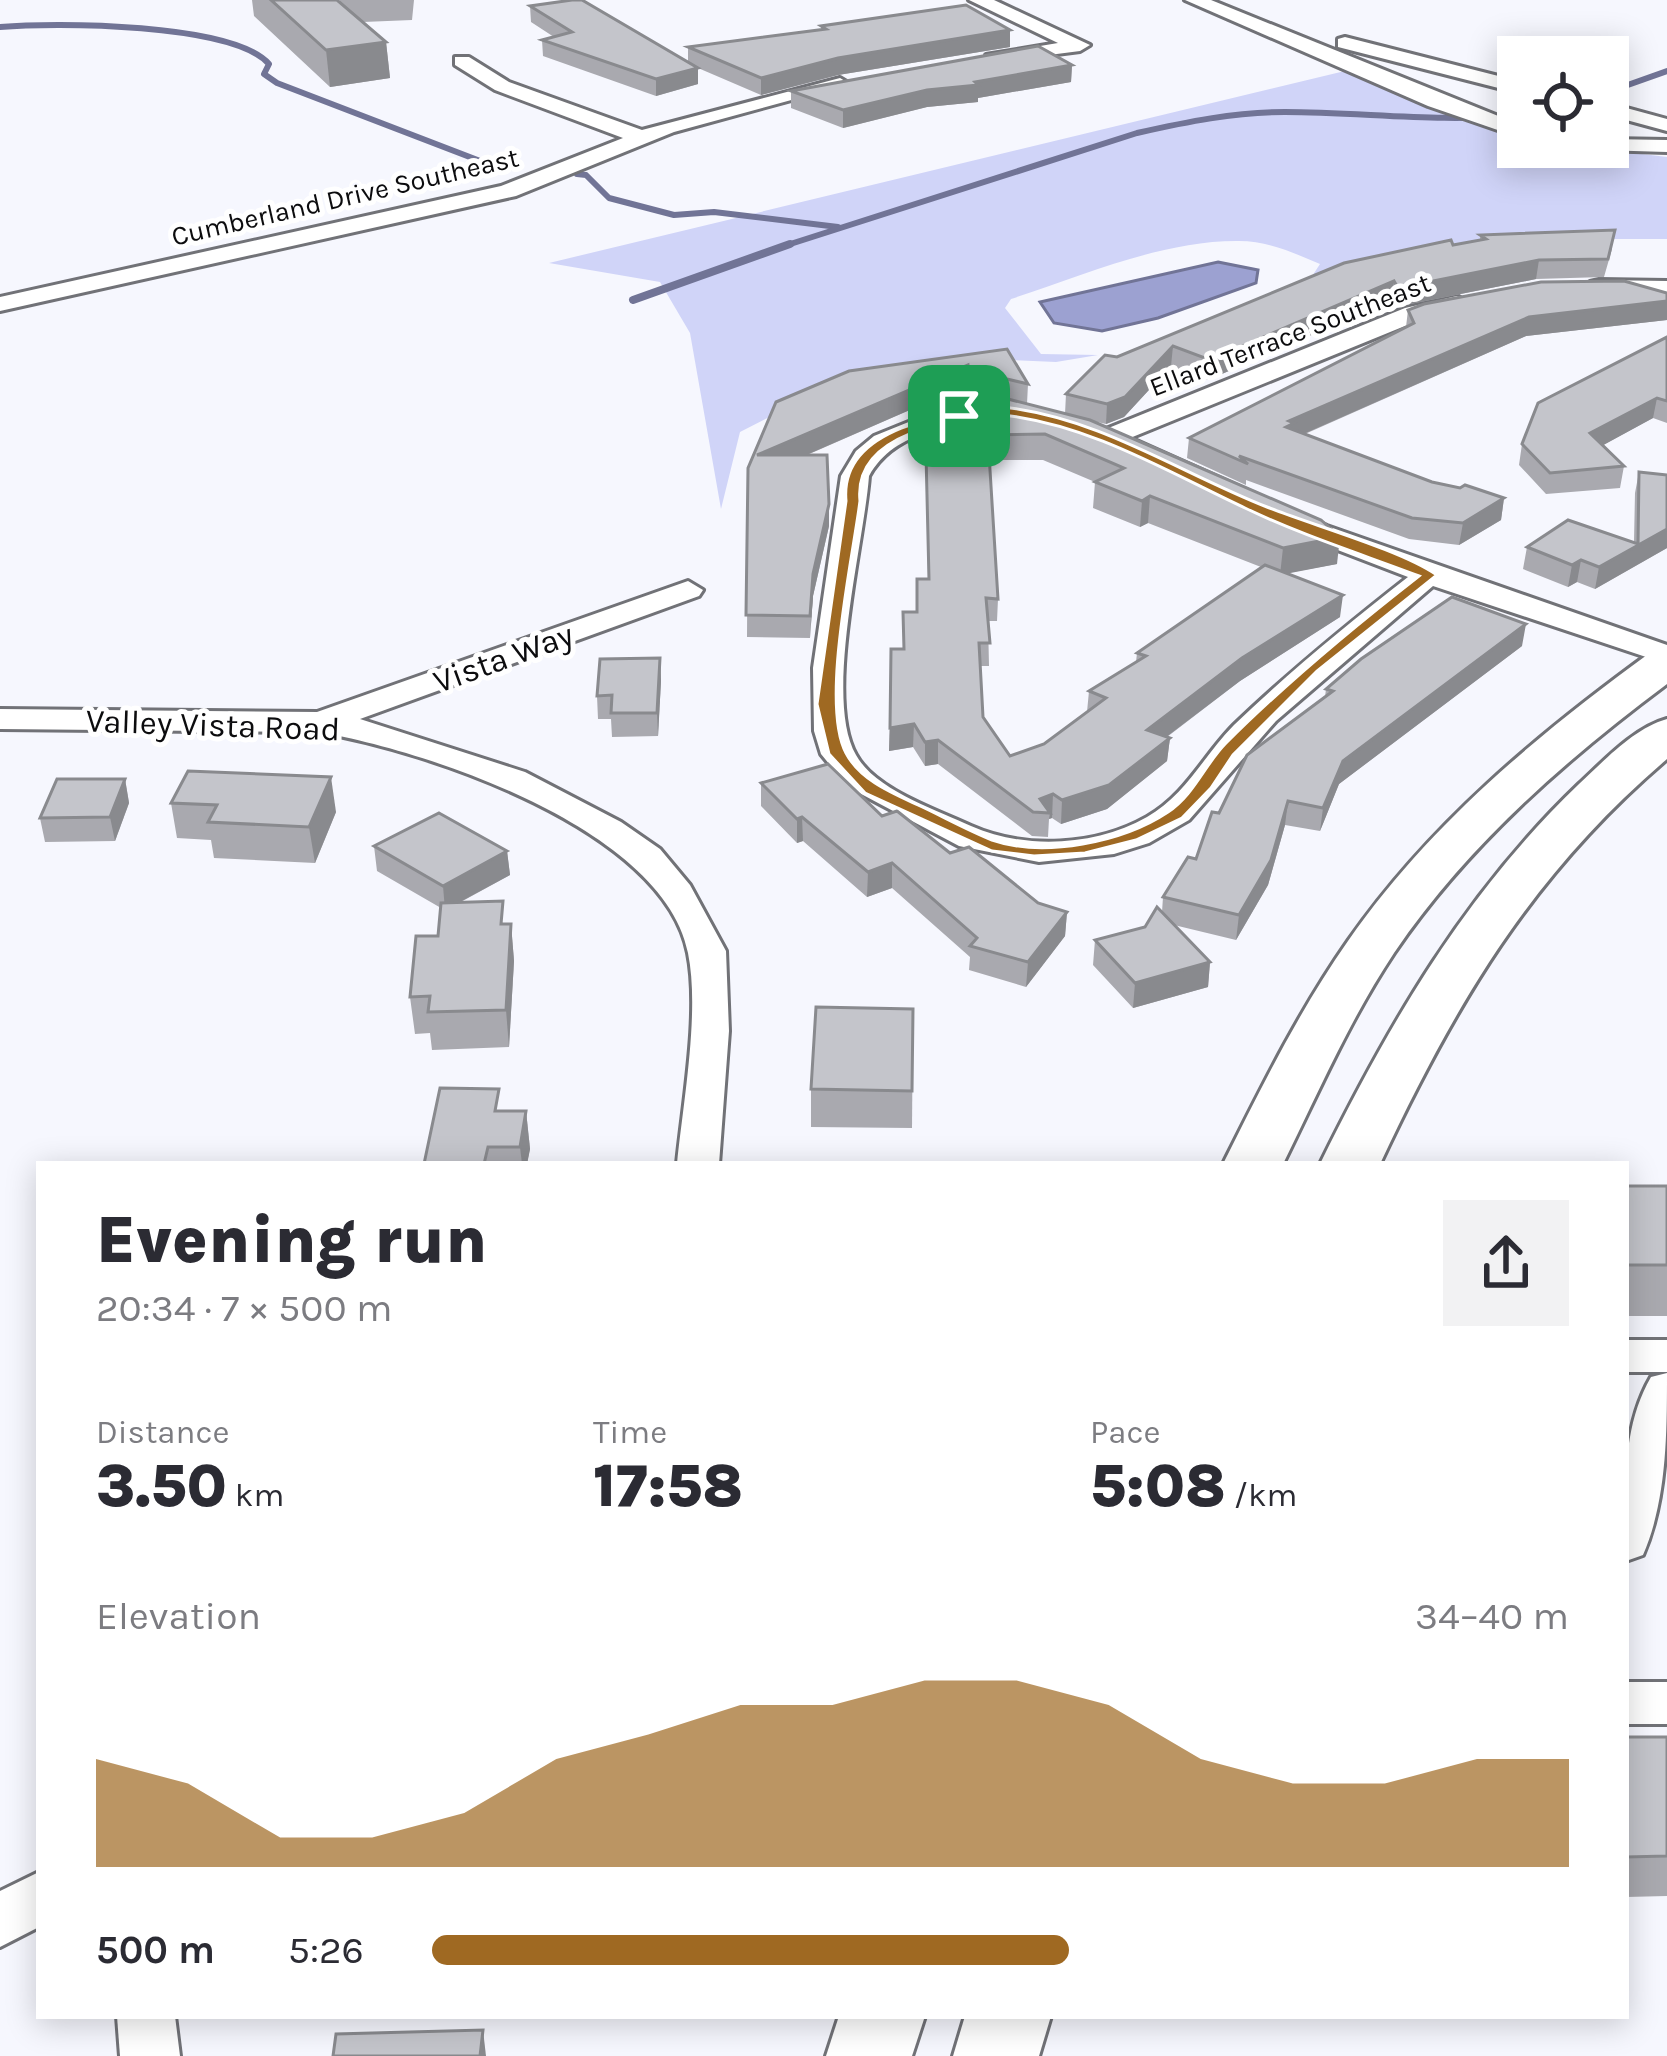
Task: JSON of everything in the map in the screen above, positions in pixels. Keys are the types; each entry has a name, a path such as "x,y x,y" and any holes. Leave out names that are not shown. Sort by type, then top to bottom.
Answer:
{"street":[{"path":"974,62 1079,45 978,0"},
{"path":"1194,0 1497,124"},
{"path":"1252,21 1497,82"},
{"path":"462,61 502,86 641,137"},
{"name":"Cumberland Drive Southeast","path":"0,304 508,190 641,137 862,80"},
{"path":"1629,115 1667,125"},
{"path":"1629,145 1667,146"},
{"path":"1572,287 1667,291"},
{"name":"Ellard Terrace Southeast","path":"1110,437 1414,313 1477,299"},
{"path":"1430,575 1311,668 1226,752 1205,784 1175,815 1130,837 1085,848 1034,851 992,846 871,790 838,754 826,704 853,501 851,483 857,466 872,449 892,438 959,416 1003,411 1036,415 1110,437 1256,508 1667,658"},
{"name":"Vista Way","path":"318,722 688,590"},
{"path":"1254,1161 1319,1032 1371,948 1423,878 1560,740 1667,658"},
{"name":"Valley Vista Road","path":"0,719 318,722 373,731 513,779 609,830 647,857 677,892 707,951 709,1031 698,1161"},
{"path":"1351,1161 1402,1054 1452,964 1530,860 1615,775 1667,734"},
{"path":"1629,1355 1667,1356"},
{"path":"1629,1531 1667,1389"},
{"path":"1629,1703 1667,1702"},
{"path":"0,1922 36,1898"},
{"path":"146,2019 150,2056"},
{"path":"869,2056 882,2019"},
{"path":"996,2056 1007,2019"}],"shaded area":[{"path":"1349,70 1497,125 1497,168 1629,168 1629,152 1667,157 1667,239 1576,239 1307,284 1320,264 1281,248 1210,242 1123,261 1011,299 1005,308 1041,354 1098,355 1056,362 986,359 826,388 740,432 721,509 690,333 660,282 549,263"},
{"path":"1218,262 1258,270 1256,283 1158,318 1102,331 1054,323 1040,302"}],"building":[{"path":"271,0 337,0 386,42 326,50"},
{"path":"582,0 698,68 656,79 542,40 572,32 530,6"},
{"path":"966,5 1010,30 838,58 761,78 688,47 826,29 821,26"},
{"path":"1038,46 1072,65 843,110 791,91"},
{"path":"1615,230 1608,259 1539,260 1398,288 1394,281 1210,360 1173,346 1125,397 1107,404 1066,394 1105,355 1117,357 1344,263 1451,240 1453,245 1486,239 1480,235"},
{"path":"1624,281 1667,293 1667,301 1529,317 1289,421 1294,423 1286,427 1432,482 1465,485 1504,498 1463,523 1412,518 1239,456 1248,464 1189,438 1414,323 1408,310 1424,304 1541,282"},
{"path":"1667,337 1667,401 1657,398 1590,433 1624,466 1550,473 1522,444 1538,403"},
{"path":"1007,349 1028,384 1003,378 970,383 968,365 757,455 827,455 829,504 813,574 810,616 746,615 748,468 776,402 849,371"},
{"path":"1004,398 1090,420 1321,520 1340,537 1283,548 1150,496 1142,501 1095,482 1124,468 1045,434 979,435 974,402"},
{"path":"926,454 989,454 998,599 986,598 990,643 979,643 983,717 1010,756 1044,744 1106,698 1089,691 1146,656 1137,653 1265,565 1343,595 1242,658 1147,730 1170,738 1109,785 1062,800 1053,794 1040,799 1050,813 1033,812 938,740 925,742 914,724 890,728 891,649 904,649 903,612 917,612 917,579 929,579"},
{"path":"1639,472 1667,475 1667,529 1599,567 1581,560 1572,565 1527,547 1568,520 1638,544"},
{"path":"1452,597 1526,624 1343,761 1323,808 1288,801 1271,860 1239,915 1163,897 1188,857 1196,859 1212,812 1219,813 1247,755 1333,691 1326,689 1361,659"},
{"path":"660,658 657,713 611,713 612,695 597,696 600,659"},
{"path":"828,764 882,816 897,811 950,853 969,847 1038,903 1067,912 1028,962 970,946 977,938 892,863 868,872 802,817 797,819 761,783"},
{"path":"188,771 331,777 309,827 208,822 217,805 171,803"},
{"path":"57,779 125,779 110,817 40,818"},
{"path":"439,813 507,851 443,886 374,846"},
{"path":"503,901 501,924 511,924 506,1010 428,1012 430,996 410,997 416,936 438,936 441,903"},
{"path":"1157,907 1210,962 1135,983 1095,940 1145,927"},
{"path":"816,1007 913,1009 912,1091 811,1089"},
{"path":"440,1088 499,1089 495,1111 526,1111 520,1147 488,1147 485,1161 425,1161"},
{"path":"1629,1186 1667,1186 1667,1265 1629,1265"},
{"path":"1629,1737 1667,1737 1667,1856 1629,1857"},
{"path":"483,2030 480,2056 333,2056 336,2034"}],"waterway":[{"path":"0,27 141,28 219,40 249,50 269,64 264,74 277,83 488,164 513,168"},
{"path":"1629,85 1667,71"},
{"path":"787,245 1137,133 1192,122 1285,112 1497,116"},
{"path":"577,174 586,175 609,198 674,215 714,212 838,227"},
{"path":"633,300 787,245"},
{"path":"781,247 787,245"}],"route":[{"path":"1003,411 1063,421 1110,437 1256,508 1430,575 1311,668 1226,752 1205,784 1175,815 1130,837 1085,848 1034,851 992,846 871,790 838,754 826,704 853,501 851,483 857,466 872,449 892,438 922,424 959,416 1003,411"}]}
